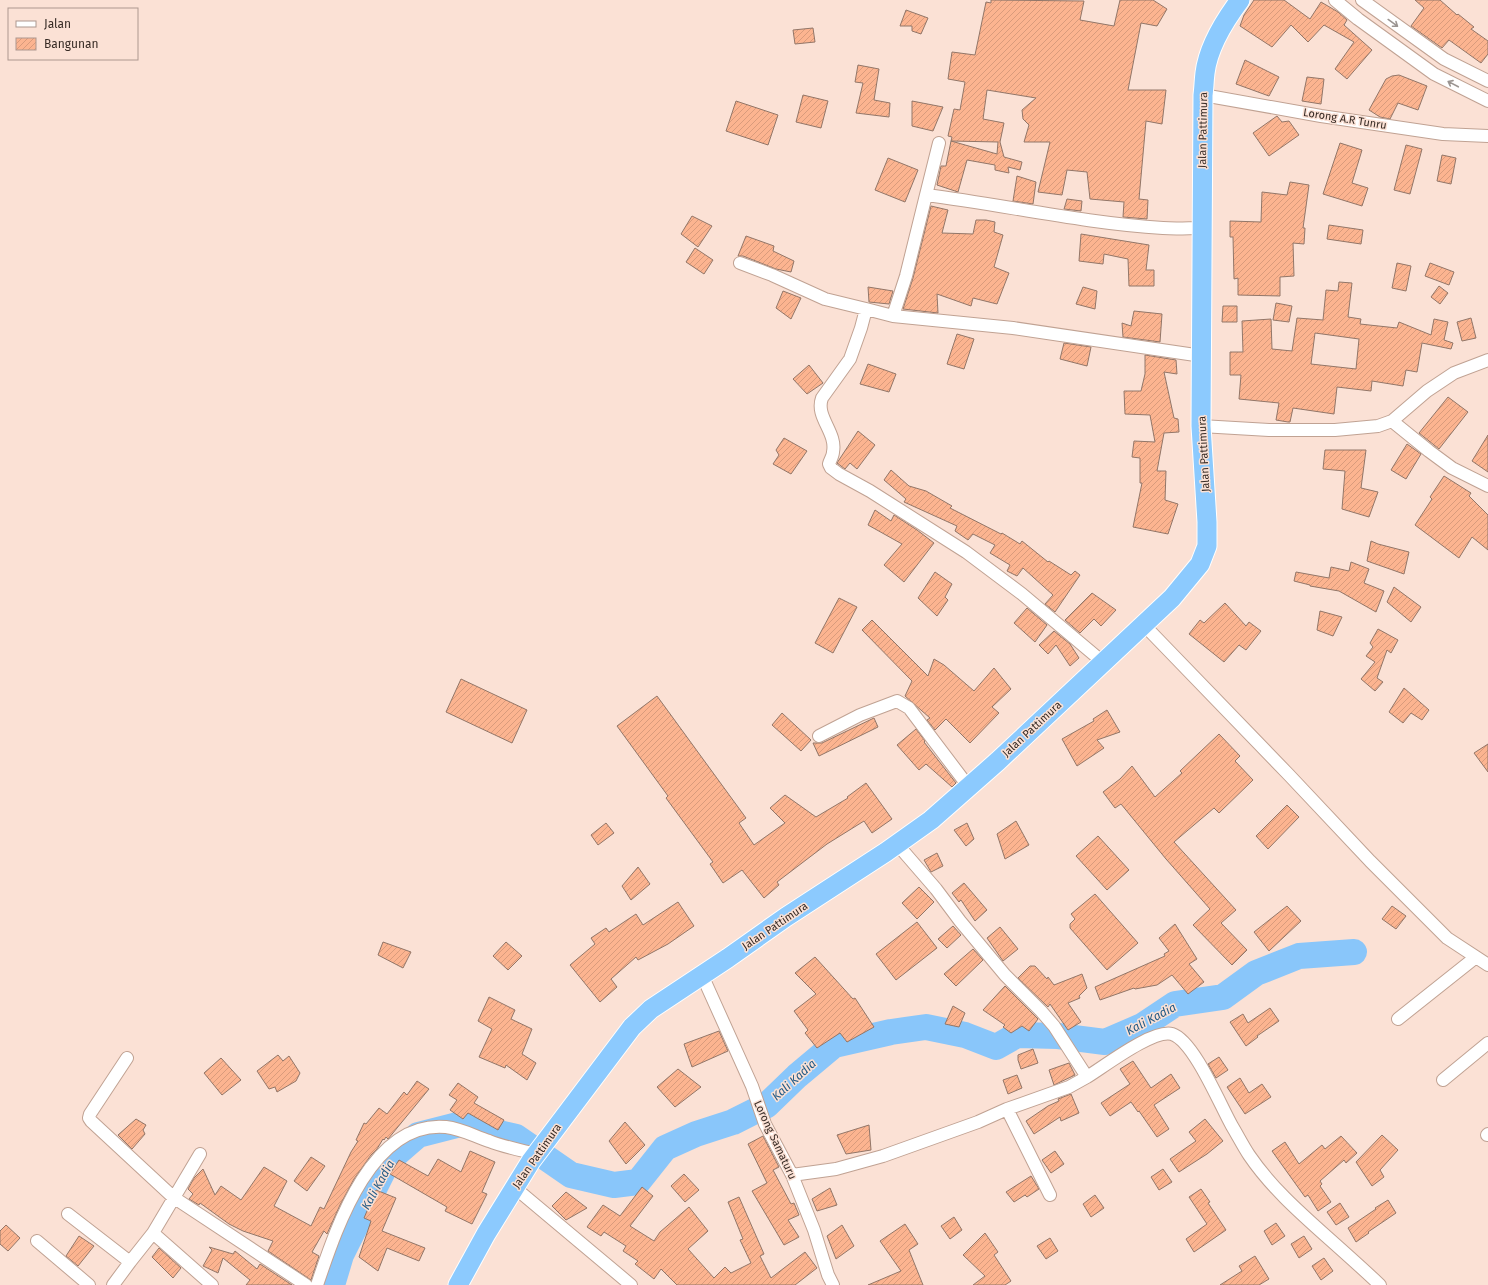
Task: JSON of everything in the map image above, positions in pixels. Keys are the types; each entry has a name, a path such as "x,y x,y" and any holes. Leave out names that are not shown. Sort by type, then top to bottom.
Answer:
{"highway":[{"name":"Jalan Pattimura","path":"458,1285 486,1234 536,1153 632,1027 651,1009 931,820 1144,625 1172,598 1200,564 1207,546 1206,486 1202,426 1203,96 1205,72 1214,42 1240,0"}],"street":[{"path":"1335,0 1358,19 1434,74 1488,101"},
{"path":"1362,0 1444,60 1488,81"},
{"name":"Lorong A.R Tunru","path":"1203,96 1321,116 1443,134 1488,136"},
{"path":"893,316 906,276 939,143"},
{"path":"926,195 961,199 993,206 1134,225 1164,228 1202,228"},
{"path":"740,263 772,275 825,299 893,316 1013,328 1202,356"},
{"path":"866,309 862,328 850,359 820,403 820,410 834,445 829,464 831,468 966,552 1022,594 1104,663"},
{"path":"1202,426 1269,430 1335,430 1378,426 1392,421 1440,382 1454,373 1488,360"},
{"path":"1392,421 1452,468 1488,486"},
{"path":"1144,625 1290,775 1370,861 1447,938 1488,964"},
{"path":"819,736 860,715 897,701 909,708 968,786"},
{"path":"897,844 936,889 960,921 1005,975 1054,1026 1084,1073"},
{"path":"1398,1019 1476,957"},
{"name":"Lorong Samaturu","path":"702,975 752,1086 765,1124 792,1175 814,1230 828,1275 833,1285"},
{"path":"792,1175 836,1168 883,1156 978,1122 1069,1087 1084,1073 1150,1038 1163,1033 1172,1034 1184,1041 1197,1059 1223,1110 1249,1155 1273,1186 1294,1208 1380,1285"},
{"path":"1443,1080 1488,1043"},
{"path":"126,1058 89,1118 97,1128 173,1197 306,1285"},
{"path":"1007,1110 1050,1195"},
{"path":"317,1285 335,1234 369,1169 381,1154 402,1138 418,1130 447,1127 460,1130 488,1141 536,1153"},
{"path":"113,1285 153,1233 173,1197 200,1154"},
{"path":"517,1183 631,1285"},
{"path":"68,1214 130,1262"},
{"path":"153,1233 212,1285"},
{"path":"37,1241 89,1285"}],"building":[{"path":"991,0 1084,1 1080,20 1114,26 1120,0 1153,0 1167,9 1157,26 1141,23 1128,90 1166,90 1162,124 1146,121 1139,199 1148,200 1147,219 1123,217 1124,202 1090,199 1087,172 1067,170 1062,195 1038,192 1050,142 1024,142 1029,125 1023,119 1022,110 1036,98 987,90 983,119 1004,123 1000,142 1004,157 1022,162 1020,170 1008,167 1009,173 995,170 995,165 967,160 958,192 937,185 941,166 946,166 951,141 952,137 948,136 954,109 960,110 965,82 948,79 952,52 975,55 986,2 991,3","holes":["951,141 998,142 997,154"]},
{"path":"1254,0 1284,0 1310,19 1321,2 1338,12 1347,20 1344,25 1372,50 1347,79 1335,69 1354,42 1324,25 1308,42 1291,25 1272,47 1240,26 1244,15"},
{"path":"1415,0 1440,0 1474,27 1471,29 1488,41 1488,54 1481,63 1449,40 1442,48 1411,26 1424,8"},
{"path":"906,10 928,18 921,34 912,31 912,26 900,26"},
{"path":"813,28 815,42 795,44 793,30"},
{"path":"1245,60 1279,77 1269,96 1236,84"},
{"path":"858,65 879,69 874,100 890,103 889,117 856,113 863,83 855,82"},
{"path":"1399,75 1427,86 1418,110 1398,103 1390,119 1380,117 1369,110 1386,79"},
{"path":"1307,77 1324,79 1321,104 1302,101"},
{"path":"803,95 828,101 821,128 796,122"},
{"path":"736,101 778,115 768,145 726,131"},
{"path":"912,101 943,107 933,131 912,126"},
{"path":"1277,116 1282,122 1289,121 1299,135 1269,156 1253,133"},
{"path":"1340,143 1362,150 1352,183 1368,188 1362,206 1323,194"},
{"path":"1406,145 1422,149 1410,194 1394,190"},
{"path":"1442,155 1456,158 1451,184 1437,181"},
{"path":"888,158 918,170 905,202 875,190"},
{"path":"1017,176 1036,182 1033,204 1013,201"},
{"path":"1290,182 1309,185 1303,228 1305,228 1304,244 1293,243 1294,276 1280,277 1280,296 1238,295 1238,278 1234,279 1233,237 1230,237 1230,221 1261,222 1262,192 1287,195"},
{"path":"1067,199 1082,201 1081,211 1064,209"},
{"path":"931,206 948,210 942,233 973,234 976,220 995,222 994,232 1003,235 994,267 1009,273 997,304 973,298 971,306 937,294 938,313 903,309 913,278"},
{"path":"692,216 712,226 698,247 681,234"},
{"path":"1329,225 1363,230 1361,244 1327,239"},
{"path":"1081,234 1149,245 1146,270 1154,270 1154,286 1129,286 1128,259 1104,254 1103,264 1079,261"},
{"path":"746,236 774,246 773,251 794,261 791,272 776,269 743,256 738,256"},
{"path":"695,248 713,260 704,274 686,262"},
{"path":"1397,263 1411,266 1406,291 1392,288"},
{"path":"1430,263 1454,272 1449,285 1425,276"},
{"path":"1339,282 1352,283 1348,317 1361,319 1360,324 1397,328 1399,322 1431,335 1434,319 1448,322 1444,340 1453,343 1451,349 1422,343 1417,372 1406,370 1403,386 1372,381 1371,391 1337,387 1334,414 1293,408 1290,422 1288,422 1276,420 1279,403 1239,399 1241,375 1230,375 1230,352 1243,352 1242,321 1271,319 1272,349 1292,351 1297,318 1323,320 1326,290 1338,291","holes":["1315,333 1359,339 1356,369 1311,364"]},
{"path":"1439,286 1448,293 1440,304 1431,297"},
{"path":"868,287 893,291 889,304 869,302"},
{"path":"1083,287 1097,291 1095,309 1076,304"},
{"path":"783,291 801,298 791,319 776,308"},
{"path":"1276,303 1292,306 1289,322 1273,320"},
{"path":"1223,306 1237,306 1237,322 1222,322"},
{"path":"1134,311 1162,314 1160,342 1123,337 1122,323 1131,326"},
{"path":"1471,318 1476,338 1462,341 1457,322"},
{"path":"957,334 974,339 964,369 947,364"},
{"path":"1064,343 1091,347 1087,366 1060,359"},
{"path":"1145,355 1176,360 1177,374 1164,372 1174,418 1178,419 1179,432 1164,433 1157,471 1166,471 1165,500 1178,504 1168,534 1133,527 1142,483 1140,483 1140,458 1132,457 1134,441 1155,442 1150,415 1125,414 1124,391 1141,391 1145,374"},
{"path":"868,364 896,374 889,392 860,384"},
{"path":"809,365 823,383 807,394 793,379"},
{"path":"1448,397 1468,412 1439,449 1419,433"},
{"path":"858,431 875,445 857,469 850,463 845,469 837,463"},
{"path":"1488,435 1488,472 1472,461"},
{"path":"784,438 807,451 791,474 773,464 779,455 776,450"},
{"path":"1407,444 1421,454 1406,479 1391,470"},
{"path":"1325,450 1366,450 1361,488 1378,492 1369,517 1342,509 1345,471 1323,469"},
{"path":"891,470 909,486 926,491 952,506 950,508 1001,534 1002,533 1020,544 1022,541 1048,562 1049,561 1071,575 1075,571 1080,575 1055,612 1045,604 1053,595 1023,568 1017,576 1007,571 1010,565 990,553 995,545 973,534 968,540 955,531 957,526 904,502 906,499 884,480"},
{"path":"1444,476 1471,493 1469,496 1488,515 1488,550 1472,537 1459,558 1415,525 1432,499 1430,497"},
{"path":"875,510 891,521 894,515 934,543 904,582 884,565 902,544 868,525"},
{"path":"1371,541 1409,552 1404,574 1367,561"},
{"path":"1351,562 1369,569 1364,583 1384,591 1376,612 1339,591 1310,586 1294,581 1296,572 1329,578 1331,567 1349,571"},
{"path":"935,572 952,584 945,597 948,600 937,616 918,598"},
{"path":"1394,587 1421,607 1411,622 1387,602"},
{"path":"1092,593 1116,610 1101,626 1094,619 1080,633 1065,620"},
{"path":"839,598 857,607 833,653 815,643"},
{"path":"1225,603 1246,626 1249,622 1261,631 1246,650 1239,645 1224,662 1189,634 1200,620 1204,623"},
{"path":"1027,608 1047,625 1035,642 1014,623"},
{"path":"1320,611 1342,617 1333,636 1317,630"},
{"path":"872,620 928,676 934,659 944,665 974,691 994,668 1011,689 992,707 999,713 970,743 946,719 935,730 927,720 930,718 905,696 912,681 862,630"},
{"path":"1378,629 1398,640 1391,653 1387,650 1377,678 1383,682 1375,691 1361,679 1375,662 1366,656 1373,647 1370,643"},
{"path":"1054,631 1070,644 1079,658 1070,666 1056,645 1048,654 1039,645"},
{"path":"461,679 527,710 512,743 446,712"},
{"path":"1404,688 1429,710 1422,720 1411,713 1403,723 1389,712"},
{"path":"657,696 746,818 739,823 754,845 785,823 770,808 785,795 816,817 848,798 847,797 866,783 892,819 872,833 864,821 827,844 777,882 779,885 764,898 742,870 723,883 710,864 713,862 666,798 668,796 617,726"},
{"path":"1107,710 1120,732 1097,740 1104,748 1077,766 1062,739 1094,721 1093,719"},
{"path":"782,713 811,740 801,751 772,725"},
{"path":"874,718 878,727 819,756 813,743 822,743"},
{"path":"916,729 925,741 924,742 956,783 952,787 926,764 919,770 897,745"},
{"path":"1219,734 1240,756 1235,761 1253,780 1219,813 1214,808 1174,842 1236,910 1221,923 1247,950 1232,965 1193,925 1210,909 1166,859 1121,804 1115,808 1103,792 1120,779 1132,766 1155,797 1182,773 1180,771"},
{"path":"1488,744 1488,772 1474,753"},
{"path":"1287,805 1299,817 1268,849 1256,836"},
{"path":"1016,821 1029,845 1005,859 997,834"},
{"path":"606,823 614,833 598,845 591,835"},
{"path":"967,823 974,839 966,846 954,830"},
{"path":"1098,836 1129,870 1107,890 1076,856"},
{"path":"937,853 943,866 931,872 924,860"},
{"path":"638,867 650,884 631,900 622,886"},
{"path":"964,883 987,910 975,921 961,900 959,902 952,893"},
{"path":"919,887 934,902 917,919 902,903"},
{"path":"1095,894 1138,943 1107,970 1070,928 1070,924 1075,919 1071,914"},
{"path":"678,902 694,926 668,944 638,960 636,957 611,979 617,987 600,1002 570,965 595,944 591,938 606,928 609,932 636,914 643,925"},
{"path":"1287,906 1301,921 1269,951 1254,932"},
{"path":"1392,906 1406,916 1396,929 1382,919"},
{"path":"917,922 937,948 896,980 876,954"},
{"path":"1175,924 1197,959 1189,964 1204,982 1188,994 1172,975 1157,985 1134,988 1100,1000 1095,987 1165,956 1164,954 1169,951 1159,938"},
{"path":"953,926 961,935 947,948 938,939"},
{"path":"1000,927 1018,949 1003,961 987,938"},
{"path":"383,942 411,952 403,968 378,955"},
{"path":"506,942 522,956 508,970 493,956"},
{"path":"973,949 983,960 956,986 944,974"},
{"path":"815,957 853,999 855,998 874,1027 847,1042 840,1033 817,1048 805,1033 808,1030 794,1011 816,994 795,973"},
{"path":"1030,966 1035,966 1047,979 1048,977 1054,985 1082,974 1087,988 1079,996 1080,998 1068,1003 1081,1022 1068,1030 1050,1004 1048,1007 1018,978"},
{"path":"1005,986 1038,1019 1029,1031 1022,1026 1011,1033 1003,1027 1005,1025 983,1010"},
{"path":"489,997 515,1010 511,1019 532,1029 522,1054 536,1063 527,1080 506,1065 505,1068 479,1057 492,1029 478,1021"},
{"path":"953,1006 965,1013 959,1027 945,1024"},
{"path":"1270,1008 1279,1021 1257,1036 1258,1037 1246,1046 1230,1022 1243,1014 1248,1023"},
{"path":"719,1031 728,1051 692,1067 684,1044"},
{"path":"1033,1049 1038,1063 1021,1069 1018,1055"},
{"path":"278,1055 283,1061 289,1056 300,1073 296,1081 277,1092 275,1087 269,1089 257,1071"},
{"path":"1219,1057 1228,1070 1216,1078 1208,1064"},
{"path":"221,1058 241,1080 222,1095 204,1073"},
{"path":"1133,1061 1151,1088 1171,1074 1180,1088 1154,1105 1169,1129 1157,1137 1131,1102 1110,1116 1101,1103 1130,1084 1120,1069"},
{"path":"1069,1063 1075,1075 1054,1085 1049,1070"},
{"path":"678,1069 701,1087 675,1107 657,1087"},
{"path":"1017,1075 1022,1088 1008,1094 1003,1080"},
{"path":"1240,1078 1249,1093 1262,1084 1271,1097 1245,1114 1227,1087"},
{"path":"417,1081 429,1089 388,1139 386,1137 384,1140 383,1139 354,1179 327,1234 324,1231 312,1252 319,1256 311,1280 268,1251 273,1241 243,1231 229,1224 200,1203 199,1205 189,1199 193,1194 188,1189 194,1178 203,1169 215,1195 221,1186 241,1200 264,1167 287,1181 274,1206 311,1226 320,1207 324,1209 351,1152 358,1141 356,1140 364,1123 366,1124 379,1108 387,1114 404,1092 407,1095"},
{"path":"458,1083 478,1097 474,1103 504,1120 498,1130 468,1113 463,1119 450,1110 457,1100 449,1095"},
{"path":"1071,1094 1079,1113 1061,1121 1060,1117 1034,1134 1026,1121 1048,1106 1059,1101 1058,1099"},
{"path":"136,1119 146,1125 143,1130 145,1134 132,1149 118,1135"},
{"path":"1205,1119 1223,1141 1207,1154 1179,1172 1170,1159 1196,1141 1189,1132"},
{"path":"625,1122 645,1145 626,1164 609,1141"},
{"path":"869,1125 871,1150 846,1154 837,1135"},
{"path":"1382,1135 1398,1150 1380,1170 1384,1177 1372,1186 1356,1162"},
{"path":"763,1136 779,1167 773,1170 791,1204 794,1203 799,1215 788,1220 799,1237 784,1245 752,1191 767,1183 748,1144"},
{"path":"1341,1136 1357,1153 1346,1163 1344,1160 1320,1181 1322,1184 1320,1186 1331,1202 1318,1211 1308,1195 1305,1197 1272,1151 1285,1142 1299,1164 1322,1145 1325,1149"},
{"path":"470,1151 495,1162 482,1192 487,1194 472,1224 445,1211 447,1207 390,1174 399,1160 428,1176 438,1159 461,1172"},
{"path":"1055,1151 1064,1164 1051,1173 1042,1160"},
{"path":"311,1157 325,1166 307,1191 294,1181"},
{"path":"1163,1169 1172,1182 1159,1190 1151,1177"},
{"path":"684,1174 699,1190 685,1202 671,1186"},
{"path":"1031,1176 1039,1189 1027,1197 1025,1195 1014,1202 1006,1192"},
{"path":"642,1187 653,1196 630,1226 654,1241 660,1232 689,1207 708,1231 688,1249 714,1278 725,1267 731,1273 751,1263 740,1240 743,1239 728,1202 739,1197 764,1254 760,1256 771,1278 805,1252 817,1268 795,1285 677,1285 661,1269 654,1279 635,1264 638,1261 623,1251 626,1246 604,1232 601,1236 587,1227 603,1205 620,1216"},
{"path":"830,1188 837,1205 817,1211 812,1199"},
{"path":"1201,1189 1210,1202 1208,1203 1226,1230 1194,1252 1186,1239 1207,1224 1189,1197"},
{"path":"376,1190 396,1198 382,1231 425,1248 419,1261 387,1248 378,1271 359,1257 371,1221 364,1218"},
{"path":"566,1192 587,1208 566,1220 552,1206"},
{"path":"1095,1195 1104,1208 1091,1217 1083,1204"},
{"path":"1388,1200 1396,1213 1356,1242 1348,1228"},
{"path":"1340,1203 1349,1217 1336,1225 1327,1212"},
{"path":"954,1217 962,1230 950,1239 941,1226"},
{"path":"1276,1223 1285,1236 1272,1245 1264,1231"},
{"path":"905,1224 918,1244 909,1250 923,1285 868,1285 901,1271 880,1241"},
{"path":"6,1225 20,1238 8,1251 0,1244 0,1231"},
{"path":"842,1225 854,1246 836,1259 827,1236"},
{"path":"985,1233 998,1252 994,1255 1011,1281 1005,1285 973,1285 985,1276 963,1255"},
{"path":"79,1236 94,1246 78,1266 66,1256"},
{"path":"1304,1236 1312,1249 1299,1258 1291,1244"},
{"path":"1050,1238 1058,1251 1046,1259 1037,1246"},
{"path":"209,1247 233,1254 235,1251 257,1269 260,1264 292,1285 246,1285 250,1280 223,1258 218,1273 203,1266 212,1250"},
{"path":"159,1248 181,1268 173,1278 152,1257"},
{"path":"1255,1256 1269,1279 1259,1285 1220,1285 1242,1271 1239,1266"},
{"path":"1324,1258 1333,1271 1321,1280 1312,1266"}],"waterway":[{"name":"Kali Kadia","path":"332,1285 341,1255 388,1161 418,1135 461,1124 516,1137 571,1175 614,1185 638,1182 665,1148 696,1134 733,1122 767,1105 797,1076 834,1045 891,1032 926,1027 965,1035 996,1047 1017,1035 1058,1036 1105,1042 1142,1026 1175,1004 1223,997 1256,973 1299,956 1354,952"}]}
